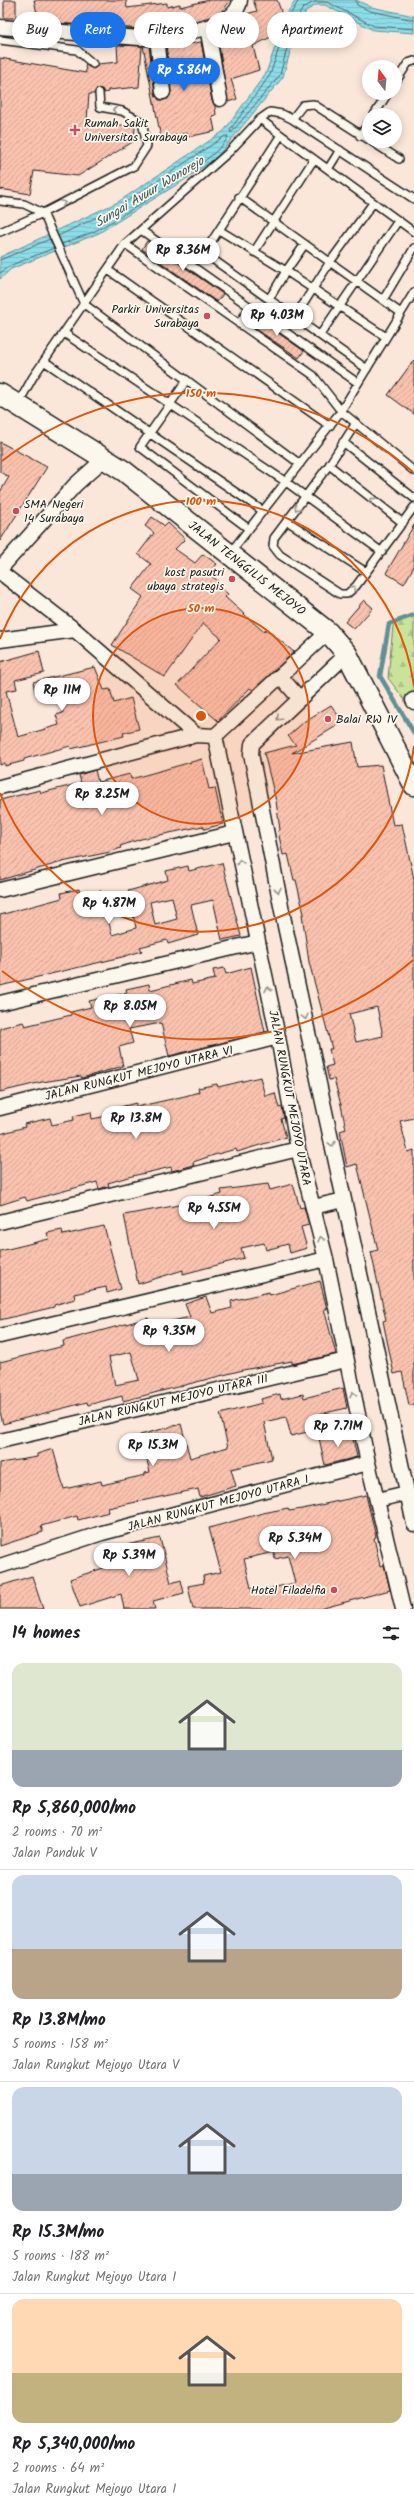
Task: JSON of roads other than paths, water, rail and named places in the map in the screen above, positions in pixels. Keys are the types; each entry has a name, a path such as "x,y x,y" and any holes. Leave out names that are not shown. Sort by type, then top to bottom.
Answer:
{"street":[{"path":"234,12 240,0"},
{"path":"0,27 134,38"},
{"path":"158,48 163,92"},
{"path":"211,48 220,98"},
{"name":"JALAN TENGGILIS MEJOYO","path":"0,394 124,471 328,632 347,654 414,785"},
{"path":"104,459 75,485 0,570 75,630 196,735"},
{"path":"0,640 75,630"},
{"path":"0,787 196,735 215,736 328,632"},
{"path":"347,654 252,744 251,754 344,1200 414,1524"},
{"path":"280,676 300,699"},
{"name":"JALAN RUNGKUT MEJOYO UTARA","path":"215,736 234,833 278,1037 298,1149 326,1258 368,1463 403,1609"},
{"path":"0,890 234,833"},
{"path":"0,1003 258,942"},
{"name":"JALAN RUNGKUT MEJOYO UTARA VI","path":"0,1108 278,1037"},
{"path":"0,1222 298,1149"},
{"path":"313,1207 344,1200"},
{"path":"0,1336 326,1258"},
{"name":"JALAN RUNGKUT MEJOYO UTARA III","path":"0,1441 346,1360"},
{"name":"JALAN RUNGKUT MEJOYO UTARA I","path":"0,1566 102,1533 368,1463"},
{"path":"377,1500 408,1493"}],"lane":[{"path":"0,40 76,50 92,64"},
{"path":"402,72 408,63 414,61"},
{"path":"0,232 44,213 134,166 147,146 142,122 122,111 100,107 99,93"},
{"path":"292,119 303,106 313,104 360,136 399,159"},
{"path":"18,404 44,361 125,244 229,152 260,119 270,112 282,114 292,119 414,199"},
{"path":"260,119 414,232"},
{"path":"281,135 239,197 204,253 367,369"},
{"path":"328,169 340,150"},
{"path":"254,252 272,221 314,159"},
{"path":"239,197 401,313"},
{"path":"0,202 24,204 44,213 84,304 300,464"},
{"path":"294,317 330,262 373,203"},
{"path":"320,335 398,221"},
{"path":"141,230 358,383"},
{"path":"219,230 286,271 386,337"},
{"path":"125,244 313,375 341,411 414,471"},
{"path":"269,299 305,244"},
{"path":"382,300 414,248"},
{"path":"108,270 330,426"},
{"path":"229,554 341,411 414,292"},
{"path":"239,324 250,307"},
{"path":"64,333 286,482 382,552"},
{"path":"44,361 263,512"},
{"path":"187,380 140,447 249,529"},
{"path":"356,423 306,496 274,538 273,546 280,555 340,594 347,594 382,552 414,507"},
{"path":"343,442 414,498"},
{"path":"328,465 403,523"},
{"path":"287,521 366,572"}],"water":[{"path":"296,0 356,0 371,7 414,16 414,33 373,30 357,22 357,12 338,12 325,5 316,5 305,12 288,12"},
{"name":"Sungai Avuur Wonorejo","path":"275,48 291,48 283,77 217,157 189,177 99,233 11,269 0,279 0,257 118,202 224,131 266,73"}],"waterway":[{"path":"414,615 389,624 380,676 414,733"}],"place":[{"name":"Rumah Sakit Universitas Surabaya","path":"75,130"},
{"name":"Parkir Universitas Surabaya","path":"207,316"},
{"name":"SMA Negeri 14 Surabaya","path":"16,511"},
{"name":"kost pasutri ubaya strategis","path":"232,579"},
{"name":"Balai RW IV","path":"328,719"},
{"name":"Hotel Filadelfia","path":"334,1590"}]}
